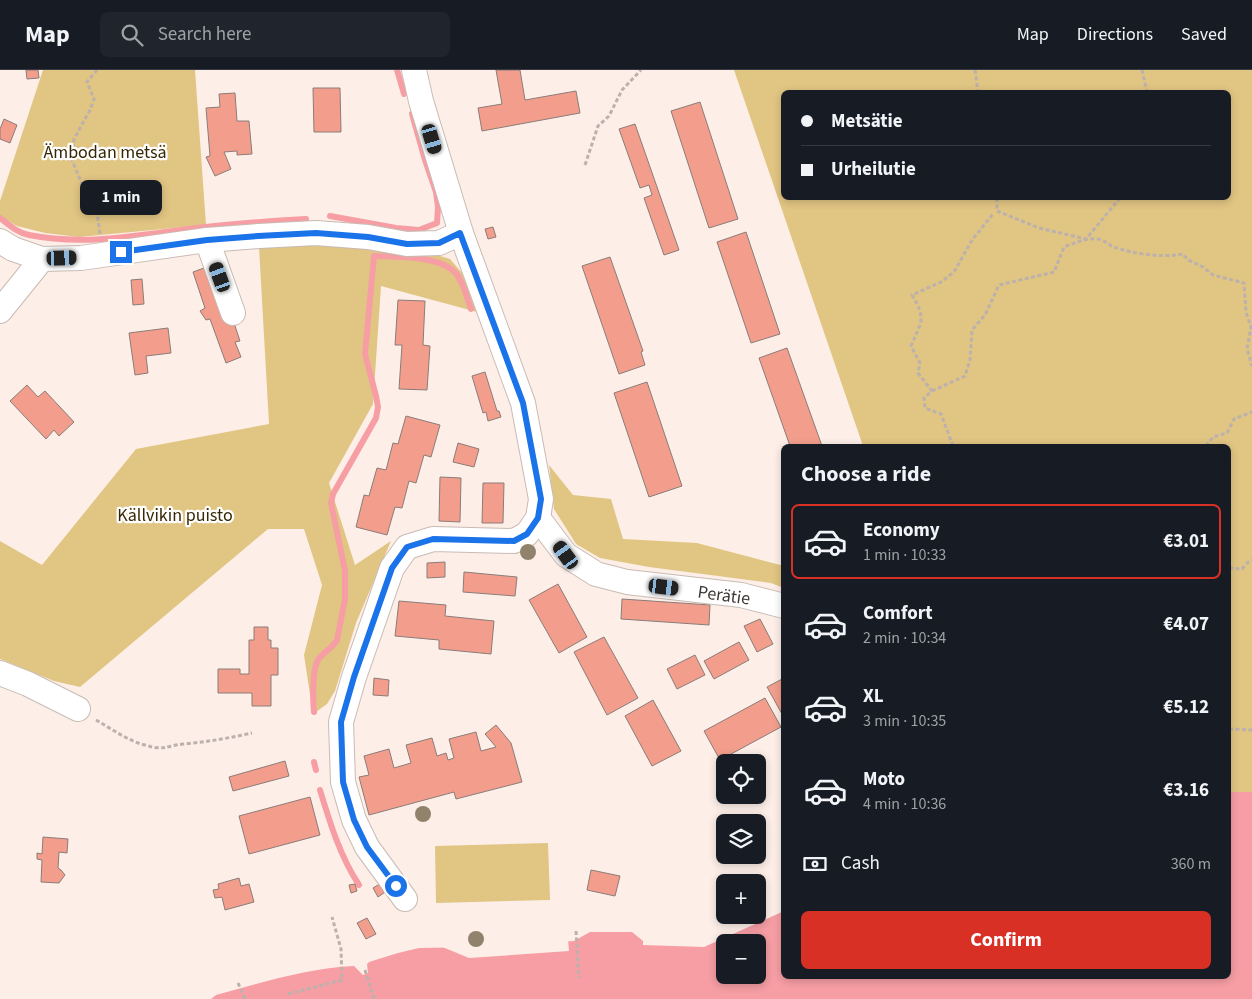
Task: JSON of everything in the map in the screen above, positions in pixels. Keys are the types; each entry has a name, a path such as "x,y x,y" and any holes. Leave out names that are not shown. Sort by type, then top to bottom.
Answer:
{"street":[{"path":"405,899 367,847 354,820 343,782 341,722 357,669 392,568 407,547 433,539 514,541 527,534 538,518 541,499 523,403 460,233 421,101 414,70"},
{"path":"0,241 13,249 42,259 81,258 207,240 258,236 316,233 368,237 407,244 439,243 460,233"},
{"path":"207,240 233,313"},
{"path":"0,311 42,259"},
{"name":"Perätie","path":"538,518 566,555 596,574 627,582 740,595 781,605"},
{"path":"0,673 28,684 78,709"}],"path":[{"path":"97,70 87,82 94,99 74,139 72,160 86,194 97,213 103,254"},
{"path":"585,166 598,126 609,116 622,90 641,70"},
{"path":"975,70 978,90"},
{"path":"1142,70 1147,90"},
{"path":"998,200 997,211 1039,228 1086,239 1100,239 1113,247 1132,253 1172,256 1183,254 1188,260 1203,267 1213,275 1244,283 1246,312 1251,327 1248,349 1252,366"},
{"path":"953,444 941,414 925,408 924,398 932,391 965,376 970,360 972,330 985,315 999,285 1054,272 1064,247 1086,239 1118,200"},
{"path":"932,391 918,373 920,363 911,346 922,324 920,308 912,296 941,282 954,272 972,240 993,214"},
{"path":"1208,444 1213,437 1226,433 1234,419 1252,412"},
{"path":"1231,568 1242,570 1252,560"},
{"path":"78,709 130,740 163,749 180,744 252,733"},
{"path":"1231,729 1252,730"},
{"path":"288,994 342,980 341,949 332,917"},
{"path":"576,931 579,978"},
{"path":"365,970 374,999"},
{"path":"238,983 244,999"}],"green space":[{"name":"Ämbodan metsä","path":"43,70 195,70 206,225 79,237 45,233 17,226 0,216 0,201"},
{"path":"734,70 1252,70 1252,792 1231,792 1231,444 862,444"},
{"name":"Källvikin puisto","path":"298,244 427,252 450,259 469,281 477,312 381,286 373,404 329,483 355,565 391,541 356,623 335,691 327,704 313,714 304,655 322,585 304,529 268,529 80,687 54,681 0,659 0,541 42,565 136,449 269,424 259,247"},
{"path":"549,465 573,495 611,499 623,539 697,543 781,565 781,587 771,583 649,567 600,558 576,544 554,509"},
{"path":"548,843 550,900 436,903 435,846"}],"shaded area":[{"path":"1231,792 1252,792 1252,999 211,999 216,995 284,977 336,967 354,966 363,975 368,973 367,964 369,962 419,948 476,947 574,941 590,932 632,932 643,941 703,944 716,938 716,984 766,984 766,934 726,934 748,924 766,924 766,916 781,909 781,979 1231,979"}],"pier":[{"path":"781,906 781,912 766,919 766,913"},
{"path":"742,924 755,924 733,934 721,934"},
{"path":"716,936 716,942 704,947 643,945 643,938 703,942"},
{"path":"568,939 569,951 469,958 440,946 468,946"}],"building":[{"path":"26,70 38,70 39,78 27,79"},
{"path":"496,70 520,70 525,100 576,91 580,113 482,131 478,108 502,104"},
{"path":"313,88 340,88 341,132 314,132"},
{"path":"235,93 237,121 249,121 252,154 237,155 237,151 224,152 231,169 215,176 206,157 210,156 206,108 220,107 219,94"},
{"path":"700,102 738,219 709,228 671,111"},
{"path":"4,119 17,125 10,143 0,139 0,129"},
{"path":"635,124 679,250 664,255 644,198 652,195 649,185 640,188 619,129"},
{"path":"493,227 496,237 488,239 485,229"},
{"path":"746,232 780,334 751,343 717,242"},
{"path":"610,257 643,351 641,352 645,365 619,374 582,266"},
{"path":"204,268 231,314 240,341 235,342 241,357 226,363 210,319 206,320 200,311 205,308 193,272"},
{"path":"142,279 144,304 133,305 131,280"},
{"path":"398,300 425,301 423,345 430,346 427,390 399,389 402,345 395,345"},
{"path":"168,328 171,353 146,356 148,373 135,375 129,333"},
{"path":"787,348 821,444 789,444 759,358"},
{"path":"485,372 497,411 499,411 501,417 488,421 486,412 483,413 472,376"},
{"path":"647,382 682,486 649,497 614,393"},
{"path":"27,385 38,397 45,391 74,422 59,436 54,430 46,439 10,401"},
{"path":"406,416 440,425 431,457 424,455 416,483 409,481 402,508 395,507 387,535 356,527 364,495 369,496 377,468 386,470 393,443 398,444"},
{"path":"458,443 479,449 474,467 453,462"},
{"path":"440,477 461,478 460,522 439,521"},
{"path":"483,483 504,483 503,523 482,523"},
{"path":"445,562 445,577 427,578 427,563"},
{"path":"464,572 517,577 515,596 463,592"},
{"path":"558,584 587,637 559,653 529,600"},
{"path":"622,599 710,605 709,625 621,619"},
{"path":"399,601 446,605 445,616 494,621 491,654 439,649 439,640 395,636"},
{"path":"760,619 773,644 757,652 744,626"},
{"path":"254,627 268,627 268,640 271,640 271,648 278,648 278,675 271,675 271,706 252,706 252,693 218,693 218,669 240,669 240,674 249,674 249,640 254,640"},
{"path":"604,637 638,698 607,715 574,652"},
{"path":"739,642 749,660 714,679 704,661"},
{"path":"695,655 705,675 677,689 667,669"},
{"path":"374,678 389,680 388,696 373,695"},
{"path":"781,680 781,712 767,687"},
{"path":"765,698 781,727 731,754 717,754 704,731"},
{"path":"653,700 681,751 652,766 625,716"},
{"path":"496,725 511,743 522,782 456,799 454,792 369,815 359,777 369,775 364,756 389,749 394,768 411,763 406,745 432,738 437,756 446,753 448,760 454,758 449,739 476,732 481,751 496,747 485,734"},
{"path":"285,761 289,776 233,791 229,777"},
{"path":"310,797 320,835 249,854 239,816"},
{"path":"43,837 68,839 67,853 59,852 58,868 65,875 59,883 41,882 42,860 37,859 37,853 42,854"},
{"path":"591,870 620,876 615,896 587,890"},
{"path":"239,878 241,886 249,884 254,902 225,910 222,897 215,898 213,890 219,889 218,884"},
{"path":"383,882 388,890 378,897 373,888"},
{"path":"355,884 357,891 351,893 349,885"},
{"path":"367,918 376,934 366,939 357,923"}],"waterway":[{"path":"397,70 404,94"},
{"path":"330,216 396,228 419,230 437,223 438,207 436,192 412,114"},
{"path":"0,218 25,234 71,240 112,238 223,225 306,219"},
{"path":"314,712 313,685 316,664 320,657 337,640 345,599 345,571 331,503 333,494 376,418 378,407 365,354 374,256 419,258 442,264 458,276 464,287 471,309"},
{"path":"314,762 316,770"},
{"path":"320,790 341,851 359,885"}],"route":[{"path":"121,252 207,240 316,233 368,237 407,244 439,243 460,233 523,403 541,499 538,518 527,534 514,541 433,539 407,547 392,568 354,677 341,722 343,782 354,820 367,847 396,886"}]}
